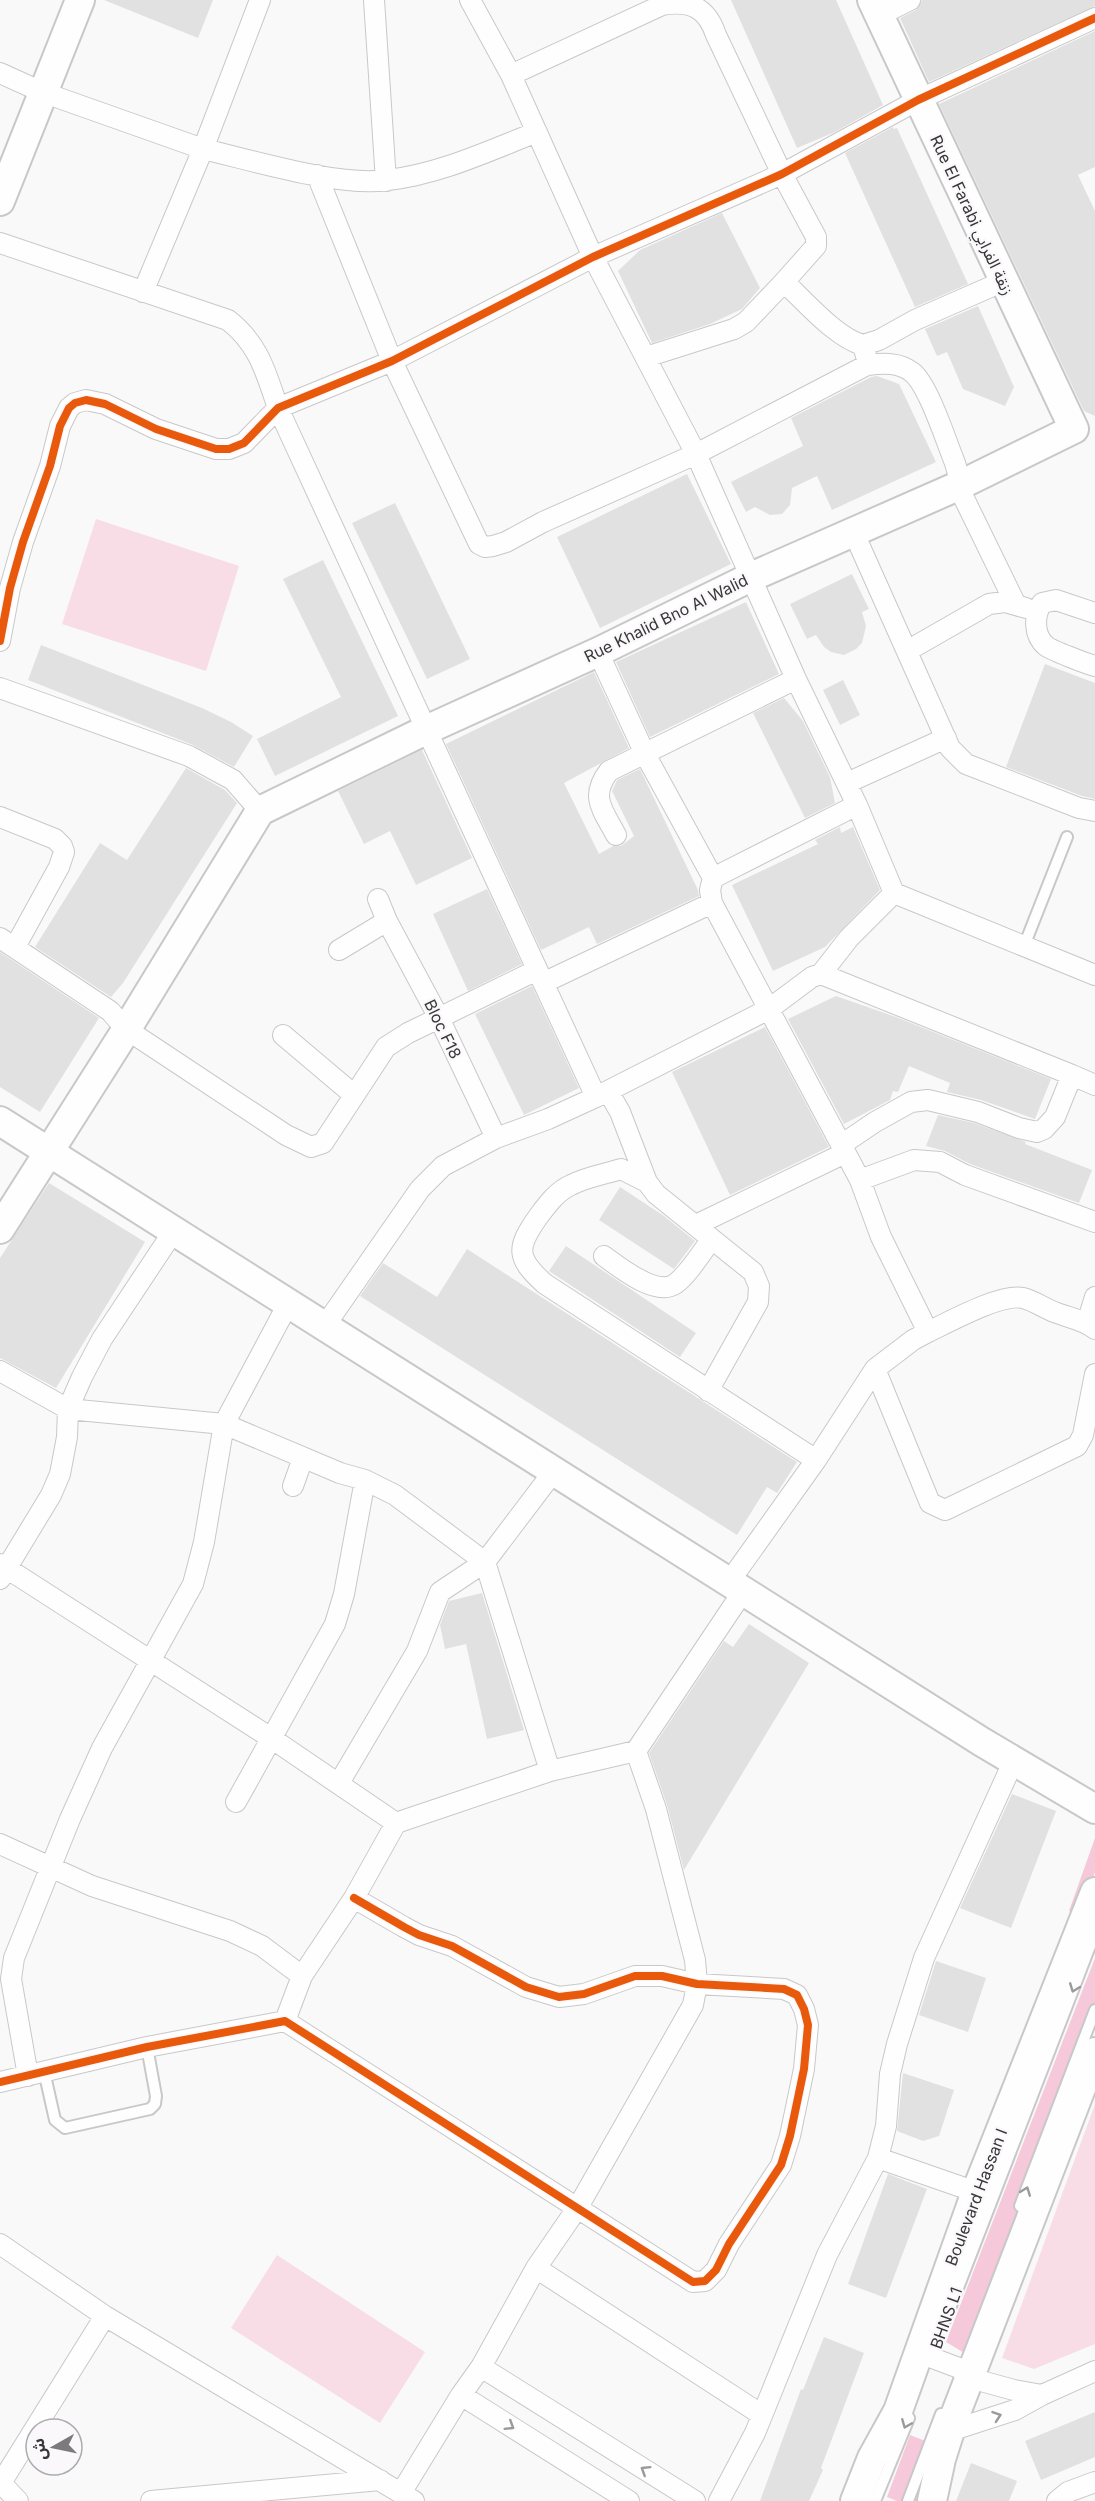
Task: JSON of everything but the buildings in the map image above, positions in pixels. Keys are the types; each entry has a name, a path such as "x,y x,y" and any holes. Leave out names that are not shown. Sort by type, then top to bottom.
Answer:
{"street":[{"path":"0,201 80,0"},
{"path":"143,292 203,149 260,0"},
{"path":"374,0 386,181"},
{"path":"470,0 510,75 593,257 696,454 796,679 857,805 894,893 1095,975"},
{"path":"875,8 910,0"},
{"path":"510,75 662,6 676,2 690,4 711,18 716,35 817,243 746,322 734,329 646,357"},
{"name":"Rue El Farabi زنقة الفرابي","path":"875,8 1004,281 1085,434"},
{"path":"0,641 10,588 50,466 60,426 69,408 75,403 86,400 105,404 156,429 216,449 229,449 244,443 278,408 392,361 593,257 782,174 918,100 1095,18"},
{"path":"0,73 42,92 203,149 316,175 386,181 428,173 537,132"},
{"path":"316,175 392,361 474,538 479,544 485,547 506,542 543,522 696,454 867,365 885,362 912,372 922,383 955,463 958,486 1016,605"},
{"path":"0,243 228,320 242,331 252,344 263,366 278,408 541,976 602,1094 620,1112 647,1182 656,1194 753,1272 759,1286 758,1302 708,1391"},
{"path":"783,282 847,338 864,345 1004,281"},
{"path":"864,345 867,365"},
{"name":"Rue Khalid Bno Al Walid","path":"260,811 426,730 598,652 751,577 958,486 1085,434"},
{"path":"853,531 946,738 957,757 966,764 1079,808 1095,811"},
{"path":"1095,613 1056,600 1042,603 1036,611 1038,634 1047,646 1095,666"},
{"path":"907,651 989,604 1005,602 1036,611"},
{"path":"598,652 645,754 713,878 710,890 712,903 860,1180 881,1237 928,1332"},
{"path":"616,835 600,805 598,791 609,771 796,679"},
{"path":"0,688 189,756 233,780 260,811 0,1228"},
{"path":"847,783 946,738"},
{"path":"713,878 857,805"},
{"path":"0,817 55,839 64,852 59,867 7,943 110,1011 126,1029 286,1135 311,1147 323,1143 386,1047 439,1018 712,903"},
{"path":"324,1327 420,1189 432,1176 457,1157 496,1138 548,1119 602,1094 769,1009 812,977 821,974 849,938 894,893"},
{"name":"Bloc F18","path":"378,898 387,921 439,1018 496,1138"},
{"path":"339,950 387,921"},
{"path":"821,974 1095,1085"},
{"path":"283,1035 354,1095"},
{"path":"696,1225 843,1149 875,1122 911,1102 928,1100 978,1112 1019,1128 1037,1132 1044,1129 1055,1117 1072,1075"},
{"path":"0,1121 982,1742 1095,1809"},
{"path":"860,1180 914,1160 940,1162 965,1175 1095,1222"},
{"path":"647,1182 621,1169 571,1185 555,1197 525,1234 522,1246 524,1260 531,1272 545,1284 816,1460"},
{"path":"173,1232 102,1339 68,1409 68,1437 60,1474 51,1495 3,1571 150,1658 396,1823"},
{"path":"604,1256 637,1279 649,1284 669,1287 678,1282 711,1240"},
{"path":"285,2021 302,1976 354,1898 396,1823 550,1771 636,1751 736,1586 875,1369 913,1340 994,1301 1009,1297 1022,1298 1054,1313 1091,1326 1095,1297"},
{"path":"36,2074 11,1968 70,1819 102,1748 193,1584 199,1566 224,1424 288,1304"},
{"path":"875,1369 930,1503 945,1510 1077,1446 1083,1435 1095,1374"},
{"path":"0,1371 68,1409 224,1424 303,1458 365,1480 395,1495 486,1562 550,1771"},
{"path":"293,1486 303,1458"},
{"path":"339,1783 417,1651 440,1592 486,1562 554,1471"},
{"path":"236,1802 339,1612 365,1480"},
{"path":"0,2246 105,2316 407,2497 461,2395 481,2367 536,2268 578,2207 688,2015 696,1994 695,1960 664,1841 636,1751"},
{"path":"719,2501 762,2415 827,2255 878,2158 886,2126 890,2074 914,1986 924,1958 1014,1760"},
{"path":"0,1844 92,1886 230,1931 262,1946 302,1976"},
{"name":"Boulevard Hassan I","path":"855,2501 872,2458 931,2353 976,2192 1095,1892"},
{"path":"0,2082 147,2047 285,2021 693,2282 705,2281 716,2270 729,2244 781,2165 790,2136 808,2040 804,2009 797,1995 784,1989 697,1984 662,1976 635,1976 584,1994 559,1997 526,1987 452,1946 404,1927 354,1898"},
{"path":"932,2501 950,2431 961,2371 1095,2052"},
{"path":"878,2158 976,2192"},
{"path":"536,2268 762,2415"},
{"path":"18,2501 1,2482 105,2316"},
{"path":"931,2353 961,2371 1014,2390 1042,2395"},
{"path":"481,2367 694,2501"},
{"path":"950,2431 1015,2410 1095,2371"},
{"path":"461,2395 629,2501"},
{"path":"151,2501 380,2480"},
{"path":"1057,2501 1068,2492 1095,2482"}],"lane":[{"path":"1024,946 1067,837"},
{"name":"BHNS L1","path":"931,2353 1095,1933"},
{"path":"1014,2222 1095,2010"},
{"path":"36,2074 55,2120 65,2128 150,2109 155,2104 156,2096 147,2047"},
{"path":"908,2501 946,2401"},
{"path":"875,2501 913,2409"}],"shaded area":[{"path":"96,519 239,566 206,671 62,624"},
{"path":"1095,1838 1095,1872 1082,1911 1069,1911"},
{"path":"1095,1958 1095,2009 966,2354 946,2342"},
{"path":"1095,2104 1095,2344 1034,2369 1002,2358"},
{"path":"277,2255 425,2352 380,2423 231,2328"},
{"path":"910,2435 928,2442 907,2501 897,2501 887,2497"}],"cycle path":[{"path":"0,641 10,588 23,542 50,466 60,426 69,408 75,403 86,400 105,404 156,429 216,449 229,449 244,443 278,408 392,361 593,257 782,174 918,100 1095,18"},
{"path":"0,2082 147,2047 285,2021 693,2282 705,2281 716,2270 729,2244 781,2165 790,2136 804,2069 808,2025 797,1995 784,1989 697,1984 662,1976 635,1976 584,1994 559,1997 526,1987 452,1946 419,1935 354,1898"}]}
